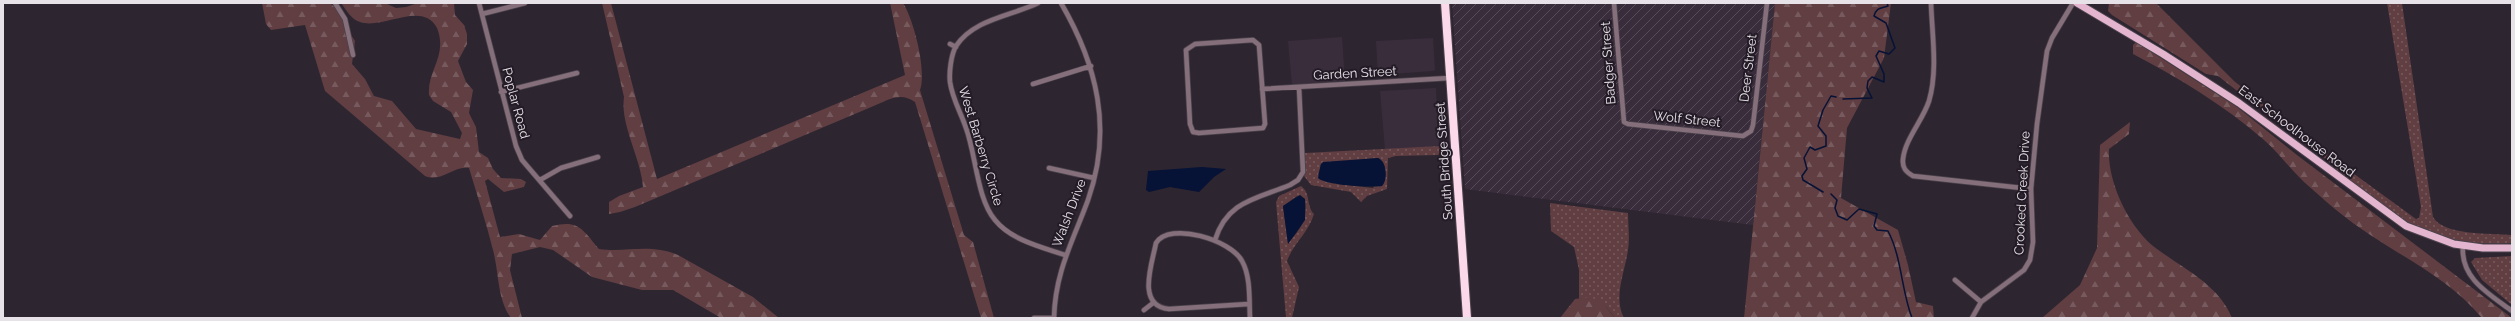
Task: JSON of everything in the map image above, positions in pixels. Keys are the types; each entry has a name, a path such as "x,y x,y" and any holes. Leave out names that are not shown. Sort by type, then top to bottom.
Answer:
{"highway":[{"name":"South Bridge Street","path":"1445,3 1467,318"}],"main road":[{"name":"East Schoolhouse Road","path":"2077,3 2163,54 2239,102 2393,218 2424,234 2463,246 2512,248"}],"street":[{"path":"335,3 345,19 353,55"},
{"name":"Poplar Road","path":"479,3 516,146 522,160 570,216"},
{"path":"482,14 525,3"},
{"name":"West Barberry Circle","path":"1038,3 985,23 972,30 956,47 951,62 950,84 970,138 988,210 995,221 1009,234 1065,255"},
{"name":"Walsh Drive","path":"1054,318 1057,284 1065,255 1087,203 1094,178 1099,153 1100,123 1098,95 1091,66 1082,42 1061,3"},
{"name":"Badger Street","path":"1614,3 1624,122"},
{"name":"Deer Street","path":"1747,134 1751,131 1753,125 1767,3"},
{"path":"1931,3 1932,86 1928,103 1904,152 1903,165 1906,172 1913,176 2031,188"},
{"name":"Crooked Creek Drive","path":"1972,318 1981,302 2024,270 2030,260 2033,242 2031,188 2037,124 2047,51 2052,38 2072,3"},
{"path":"1257,42 1262,89 1265,124 1263,128 1199,133 1193,132 1190,124 1186,50 1195,44 1257,42"},
{"path":"950,44 956,47"},
{"path":"1033,84 1091,66"},
{"path":"501,92 577,74"},
{"name":"Garden Street","path":"1262,89 1450,78"},
{"path":"1215,240 1220,223 1227,214 1240,205 1290,185 1298,180 1303,172 1299,87"},
{"name":"Wolf Street","path":"1624,122 1644,126 1743,136 1747,134"},
{"path":"540,180 562,168 598,157"},
{"path":"1048,168 1094,178"},
{"path":"1249,304 1169,309 1158,308 1153,303 1148,288 1156,243 1161,233 1173,232 1215,240 1229,246 1242,260 1247,277 1249,304 1250,318"},
{"path":"2463,246 2464,261 2471,278 2512,311"},
{"path":"1955,280 1981,302"},
{"path":"1144,310 1153,303"},
{"path":"1034,318 1054,318"}],"shaded area":[{"path":"1452,3 1775,3 1753,225 1465,189"},
{"path":"1342,37 1345,81 1292,85 1288,41"},
{"path":"1433,38 1435,70 1378,75 1376,41"},
{"path":"1436,88 1439,147 1385,150 1380,91"}],"green space":[{"path":"262,3 330,3 338,11 355,41 352,64 365,79 374,96 392,101 416,129 460,139 462,133 451,112 433,101 429,95 429,86 439,55 440,47 440,38 437,28 430,20 422,16 412,16 380,22 360,22 347,12 341,3 385,3 396,8 406,7 418,3 454,3 455,15 464,25 467,34 467,44 458,61 466,82 473,90 469,113 476,127 479,152 488,158 493,169 501,178 521,179 526,182 524,187 504,192 488,179 485,181 500,237 519,234 540,240 552,226 568,224 575,225 580,228 589,236 599,249 647,249 667,251 678,255 753,297 779,318 721,318 673,290 642,290 592,277 553,250 540,247 512,254 510,270 522,318 511,318 506,311 503,302 493,250 469,168 458,169 437,177 431,178 425,176 325,91 305,25 271,30 266,24"},
{"path":"602,3 611,3 657,179 905,75 890,3 903,3 915,33 921,59 922,82 920,90 964,235 973,242 994,318 981,318 915,102 905,97 886,101 635,207 609,214 609,202 619,196 643,187 639,165 625,119 624,97"},
{"path":"1775,3 1891,3 1884,58 1847,128 1841,198 1898,230 1908,265 1916,302 1933,306 1934,318 1744,318"},
{"path":"2109,3 2156,3 2234,81 2324,152 2321,155 2313,150 2218,76 2206,74 2112,15 2108,11"},
{"path":"2387,3 2402,3 2433,217 2447,228 2457,231 2512,235 2512,243 2497,244 2459,241 2432,234 2398,217 2382,206 2321,155 2324,152 2416,219 2419,218 2421,207"},
{"path":"2136,42 2237,107 2297,155 2512,318 2482,318 2455,291 2424,269 2376,239 2339,212 2304,182 2275,150 2234,116 2218,104 2184,83 2133,54 2133,45"},
{"path":"2130,122 2129,134 2109,149 2109,162 2116,190 2129,218 2147,241 2210,287 2219,296 2232,318 2042,318 2080,285 2097,248 2100,145"},
{"path":"1440,146 1442,151 1438,155 1396,156 1388,158 1387,189 1367,196 1361,202 1351,192 1311,185 1304,176 1305,153","holes":["1378,158 1383,162 1385,167 1373,188 1339,184 1318,175 1321,164"]},
{"path":"1301,186 1306,192 1310,207 1314,214 1309,227 1293,249 1287,261 1299,287 1292,318 1286,318 1276,202 1279,196","holes":["1297,196 1305,199 1306,206 1304,218 1297,233 1288,243 1283,206"]},
{"path":"1550,203 1628,213 1629,245 1620,293 1621,310 1624,318 1615,318 1604,305 1596,300 1586,298 1579,299 1579,270 1574,247 1551,231"},
{"path":"2512,256 2512,305 2482,280 2471,262 2475,258"},
{"path":"1590,297 1602,302 1615,318 1560,318 1575,299"}],"water":[{"path":"1378,158 1383,163 1386,171 1385,180 1382,186 1377,187 1338,184 1318,178 1321,164 1323,162"},
{"path":"1202,167 1226,169 1214,177 1199,192 1170,187 1149,192 1146,190 1148,171"},
{"path":"1300,195 1305,199 1305,220 1288,244 1283,206"}],"waterway":[{"path":"1843,99 1872,98 1867,88 1868,81 1872,77 1884,82 1884,74 1876,56 1879,51 1889,54 1895,48 1886,23 1874,16 1878,10 1888,6 1887,3"},
{"path":"1823,192 1803,180 1802,176 1807,169 1804,158 1810,147 1815,150 1826,146 1826,136 1818,126 1823,110 1831,96 1836,97"},
{"path":"1831,194 1837,200 1835,208 1838,216 1847,220 1859,209 1877,214 1874,226 1877,230 1888,231 1893,241 1908,307 1912,318"}]}
